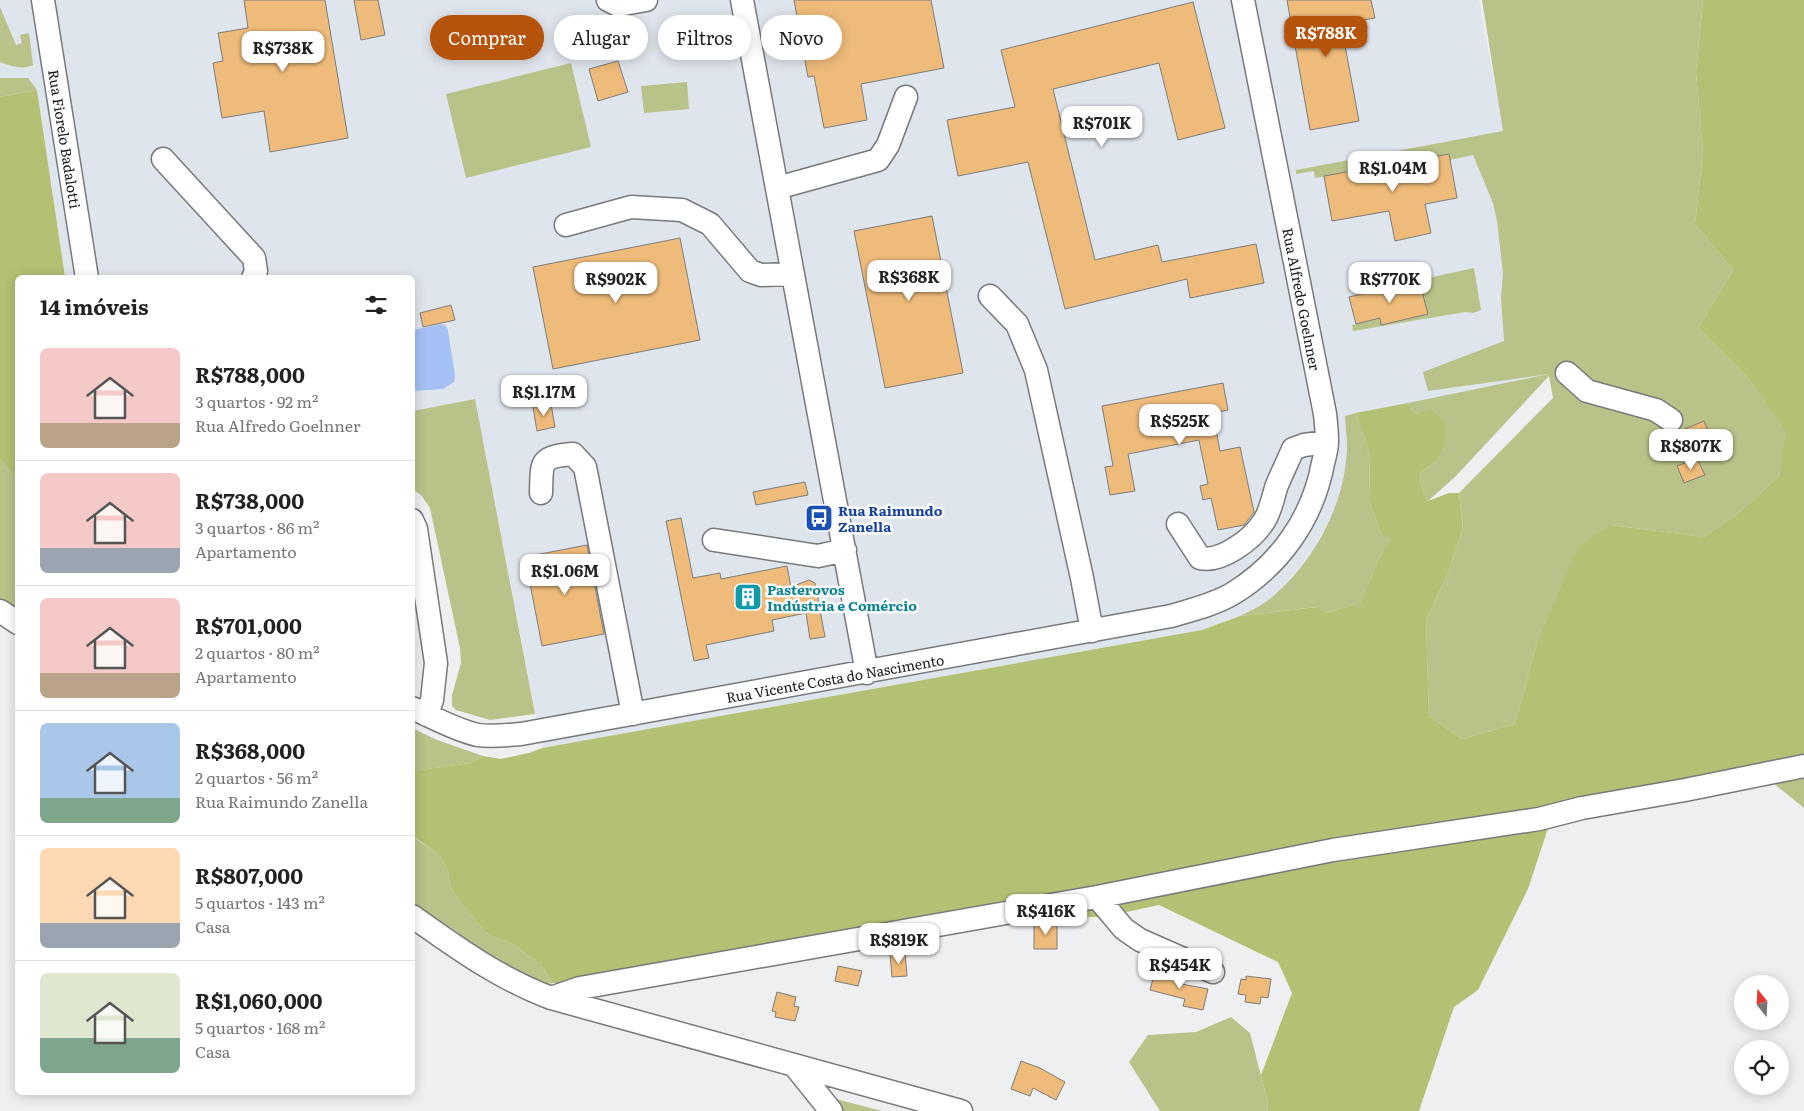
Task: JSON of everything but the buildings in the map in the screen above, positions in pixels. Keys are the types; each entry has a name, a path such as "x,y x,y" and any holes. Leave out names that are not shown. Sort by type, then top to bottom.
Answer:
{"street":[{"name":"Rua Fiorelo Badalotti","path":"43,0 87,275"},
{"path":"608,0 618,5 646,0"},
{"path":"742,0 867,673"},
{"name":"Rua Alfredo Goelnner","path":"1243,0 1325,414 1327,442 1319,486 1303,524 1278,557 1254,578"},
{"path":"777,188 878,160 888,145 906,97"},
{"path":"163,159 254,258 256,271 254,275"},
{"path":"566,225 631,208 682,210 710,224 750,271 761,275 793,274"},
{"path":"990,296 1017,324 1036,370 1092,631"},
{"path":"1567,373 1587,391 1656,410 1672,420"},
{"path":"1178,524 1200,558 1209,560 1221,557 1247,539 1264,521 1293,450 1304,445 1327,442"},
{"path":"541,493 542,468 550,456 573,454 585,467 633,714"},
{"path":"415,527 436,663 432,700 420,711"},
{"path":"714,540 818,556 845,550"},
{"name":"Rua Vicente Costa do Nascimento","path":"420,711 477,735 521,734 867,673 1171,616 1231,595 1254,578"},
{"path":"0,610 15,621"},
{"path":"551,998 580,988 1098,897 1333,850 1539,818 1582,808 1804,766"},
{"path":"1098,897 1124,929 1140,940 1213,972"},
{"path":"415,918 476,961 525,988 551,998 961,1111"},
{"path":"794,1065 831,1111"}],"shaded area":[{"path":"0,0 1479,0 1550,374 1345,416 1347,445 1345,473 1334,511 1314,548 1290,579 1266,602 1240,616 1202,630 542,748 475,399 415,411 415,275 65,275 37,90 0,97"}],"green space":[{"path":"1482,0 1703,0 1696,72 1703,152 1695,224 1733,270 1698,328 1749,379 1787,434 1779,476 1741,511 1704,537 1610,525 1536,646 1515,724 1462,739 1429,716 1426,620 1447,575 1463,529 1459,493 1553,398 1549,376 1455,477 1428,501 1421,486 1420,473 1435,462 1418,414 1411,410 1408,403 1549,374 1428,391 1423,372 1504,341 1501,297 1503,273 1497,221 1493,203 1473,155 1450,160 1449,154 1315,178 1314,171 1296,174 1296,170 1503,131"},
{"path":"1703,0 1804,0 1804,771 1552,816 1528,889 1478,990 1454,1007 1419,1111 1267,1111 1268,1103 1261,1075 1292,993 1278,962 1159,905 1103,917 1039,917 573,983 553,983 540,964 514,945 486,933 450,886 448,871 440,856 415,837 415,771 471,763 483,756 501,759 542,748 1202,630 1240,616 1317,607 1326,613 1352,605 1359,608 1378,560 1391,538 1381,534 1369,500 1370,456 1356,413 1408,403 1411,410 1418,414 1431,410 1443,419 1446,431 1444,446 1435,462 1420,473 1421,486 1428,501 1449,493 1459,493 1463,529 1447,575 1426,620 1429,716 1462,739 1515,724 1536,646 1578,547 1610,525 1704,537 1741,511 1779,476 1786,433 1749,379 1698,328 1733,270 1695,224 1703,152 1696,72"},
{"path":"0,7 16,45 22,43 20,35 29,33 33,65 21,67 0,62"},
{"path":"571,63 591,147 466,178 446,94"},
{"path":"0,78 28,78 37,90 0,97"},
{"path":"687,82 689,109 644,113 641,86"},
{"path":"37,90 65,275 15,275 15,477 0,460 0,97"},
{"path":"1474,268 1481,310 1473,313 1465,312 1353,331 1352,325 1380,318 1382,325 1427,314 1419,280"},
{"path":"475,399 535,714 490,720 456,710 452,706 452,695 461,663 460,648 430,508 421,495 415,491 415,411"},
{"path":"1356,413 1370,456 1369,500 1381,534 1392,537 1378,560 1359,609 1352,605 1326,613 1316,607 1240,616 1264,603 1284,586 1299,570 1324,532 1341,490 1345,468 1347,446 1345,416"},
{"path":"0,460 15,477 15,613 0,601"},
{"path":"415,729 437,740 483,756 471,763 415,771"},
{"path":"1804,771 1804,808 1767,778"},
{"path":"415,838 440,856 448,871 450,886 486,933 514,945 540,964 553,983 542,985 479,952 456,931 415,905"},
{"path":"1231,1017 1250,1033 1268,1103 1267,1111 1160,1111 1129,1062 1148,1035 1196,1032"},
{"path":"828,1097 882,1111 840,1111"}],"water":[{"path":"442,324 446,326 455,376 454,382 443,389 415,391 415,330"}],"place":[{"name":"Rua Raimundo Zanella","path":"819,518"},
{"name":"Pasterovos Indústria e Comércio","path":"748,597"}]}
